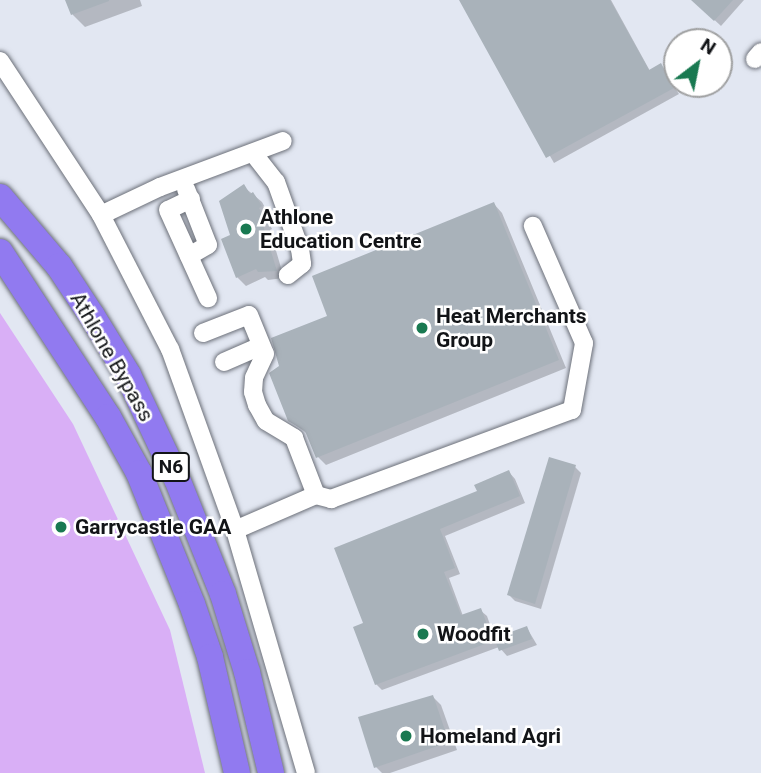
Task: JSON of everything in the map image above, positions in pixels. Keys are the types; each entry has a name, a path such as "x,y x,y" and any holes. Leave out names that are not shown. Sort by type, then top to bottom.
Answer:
{"highway":[{"name":"N6","path":"0,180 58,266"},
{"name":"Athlone Bypass","path":"0,197 58,266 128,375 177,479 223,594 247,672 271,773"},
{"name":"Athlone Bypass","path":"0,252 108,417 139,473 210,657 237,773"},
{"name":"N6","path":"0,269 43,316"}],"street":[{"path":"0,61 101,215 170,349 235,530 306,773"},
{"path":"101,215 182,179 283,141"},
{"path":"253,153 275,182 300,249 302,264 298,270 288,275"},
{"path":"182,179 208,245 189,256"},
{"path":"191,199 168,210 208,298"},
{"path":"235,530 316,495 331,499 572,410 583,343 533,226"},
{"path":"203,333 249,314 265,354 254,378 253,392 257,405 267,421 294,438 316,495"},
{"path":"224,362 261,346"}],"shaded area":[{"name":"Garrycastle GAA","path":"0,313 73,424 170,630 205,773 0,773"}],"building":[{"path":"65,0 109,0 109,1 71,15"},
{"path":"459,0 610,0 649,70 661,63 663,94 546,158"},
{"path":"691,0 733,0 714,21"},
{"name":"Athlone Education Centre","path":"244,184 262,206 259,208 265,220 262,222 277,271 258,272 256,269 236,278 221,239 230,235 219,201"},
{"name":"Heat Merchants Group","path":"494,202 559,360 316,458 305,431 288,421 269,373 279,366 271,338 327,316 312,276"},
{"path":"549,457 576,465 535,604 507,595"},
{"path":"509,470 520,496 440,529 455,568 444,572 461,615 481,608 493,641 375,685 353,627 363,623 334,548 477,491 474,485"},
{"path":"527,626 532,639 499,651 494,638"},
{"name":"Homeland Agri","path":"433,695 449,742 374,768 358,717"}],"place":[{"name":"Athlone Education Centre","path":"246,229"},
{"name":"Heat Merchants Group","path":"422,328"},
{"name":"Garrycastle GAA","path":"61,527"},
{"name":"Woodfit","path":"423,634"},
{"name":"Homeland Agri","path":"406,736"}]}
